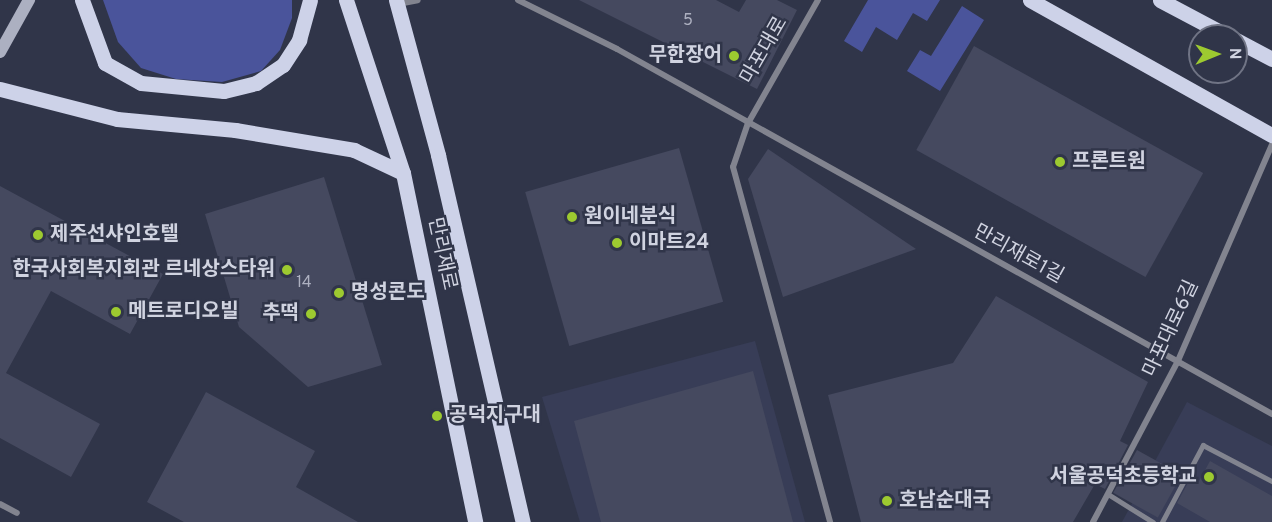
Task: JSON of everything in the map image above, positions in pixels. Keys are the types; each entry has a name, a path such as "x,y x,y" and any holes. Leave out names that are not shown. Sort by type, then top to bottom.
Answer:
{"main road":[{"path":"0,52 29,0"},
{"path":"82,0 105,63 141,82 224,91 256,83 283,65 299,40 310,0"},
{"name":"만리재로","path":"346,0 403,173 475,522"},
{"path":"1030,0 1272,135"},
{"path":"1160,0 1205,24"},
{"name":"만리재로","path":"397,2 438,155 522,522"},
{"path":"1248,46 1272,59"},
{"path":"0,89 117,119 235,130 354,150 403,173"}],"street":[{"path":"397,2 418,0"},
{"name":"만리재로1길","path":"518,0 748,123 1272,414"},
{"name":"마포대로","path":"748,123 818,0"},
{"path":"748,123 734,167 830,522"},
{"name":"마포대로6길","path":"1093,522 1177,363 1272,145"},
{"path":"0,504 17,513"}],"lane":[{"path":"1162,522 1203,445 1272,481"},
{"path":"1108,494 1154,522"}],"shaded area":[{"path":"103,0 292,0 292,18 280,50 261,71 222,82 176,79 141,68 118,42"},
{"path":"868,0 940,0 927,21 913,13 897,40 876,27 862,52 844,41"},
{"path":"962,6 984,20 940,91 907,71 920,50 931,56"},
{"path":"755,341 805,522 580,522 542,397"},
{"name":"서울공덕초등학교","path":"1187,402 1272,446 1272,522 1122,522"}],"building":[{"path":"579,0 716,0 739,12 746,0 777,0 797,10 757,89"},
{"name":"프론트원","path":"974,46 1203,173 1145,277 916,150"},
{"path":"679,148 723,302 569,346 525,192"},
{"path":"768,149 916,249 783,297 748,179"},
{"name":"한국사회복지회관 르네상스타워","path":"324,177 382,365 308,387 239,327 205,214"},
{"name":"메트로디오빌","path":"0,186 163,274 130,334 51,291 6,373 100,424 71,477 0,438"},
{"path":"996,296 1148,382 1120,441 1128,445 1105,489 1095,484 1073,522 861,522 828,395 953,363"},
{"path":"753,371 793,522 601,522 574,421"},
{"path":"206,392 315,451 296,487 358,522 184,522 147,502"},
{"path":"1137,450 1182,475 1158,518 1113,493"},
{"path":"1210,461 1272,496 1272,522 1210,522 1177,503 1190,479 1198,483"}],"place":[{"name":"무한장어","path":"734,56"},
{"name":"프론트원","path":"1060,162"},
{"name":"원이네분식","path":"572,217"},
{"name":"제주선샤인호텔","path":"38,235"},
{"name":"이마트24","path":"617,243"},
{"name":"한국사회복지회관 르네상스타워","path":"287,270"},
{"name":"명성콘도","path":"339,293"},
{"name":"메트로디오빌","path":"116,312"},
{"name":"추떡","path":"311,314"},
{"name":"공덕지구대","path":"437,416"},
{"name":"서울공덕초등학교","path":"1209,477"},
{"name":"호남순대국","path":"887,501"}]}
